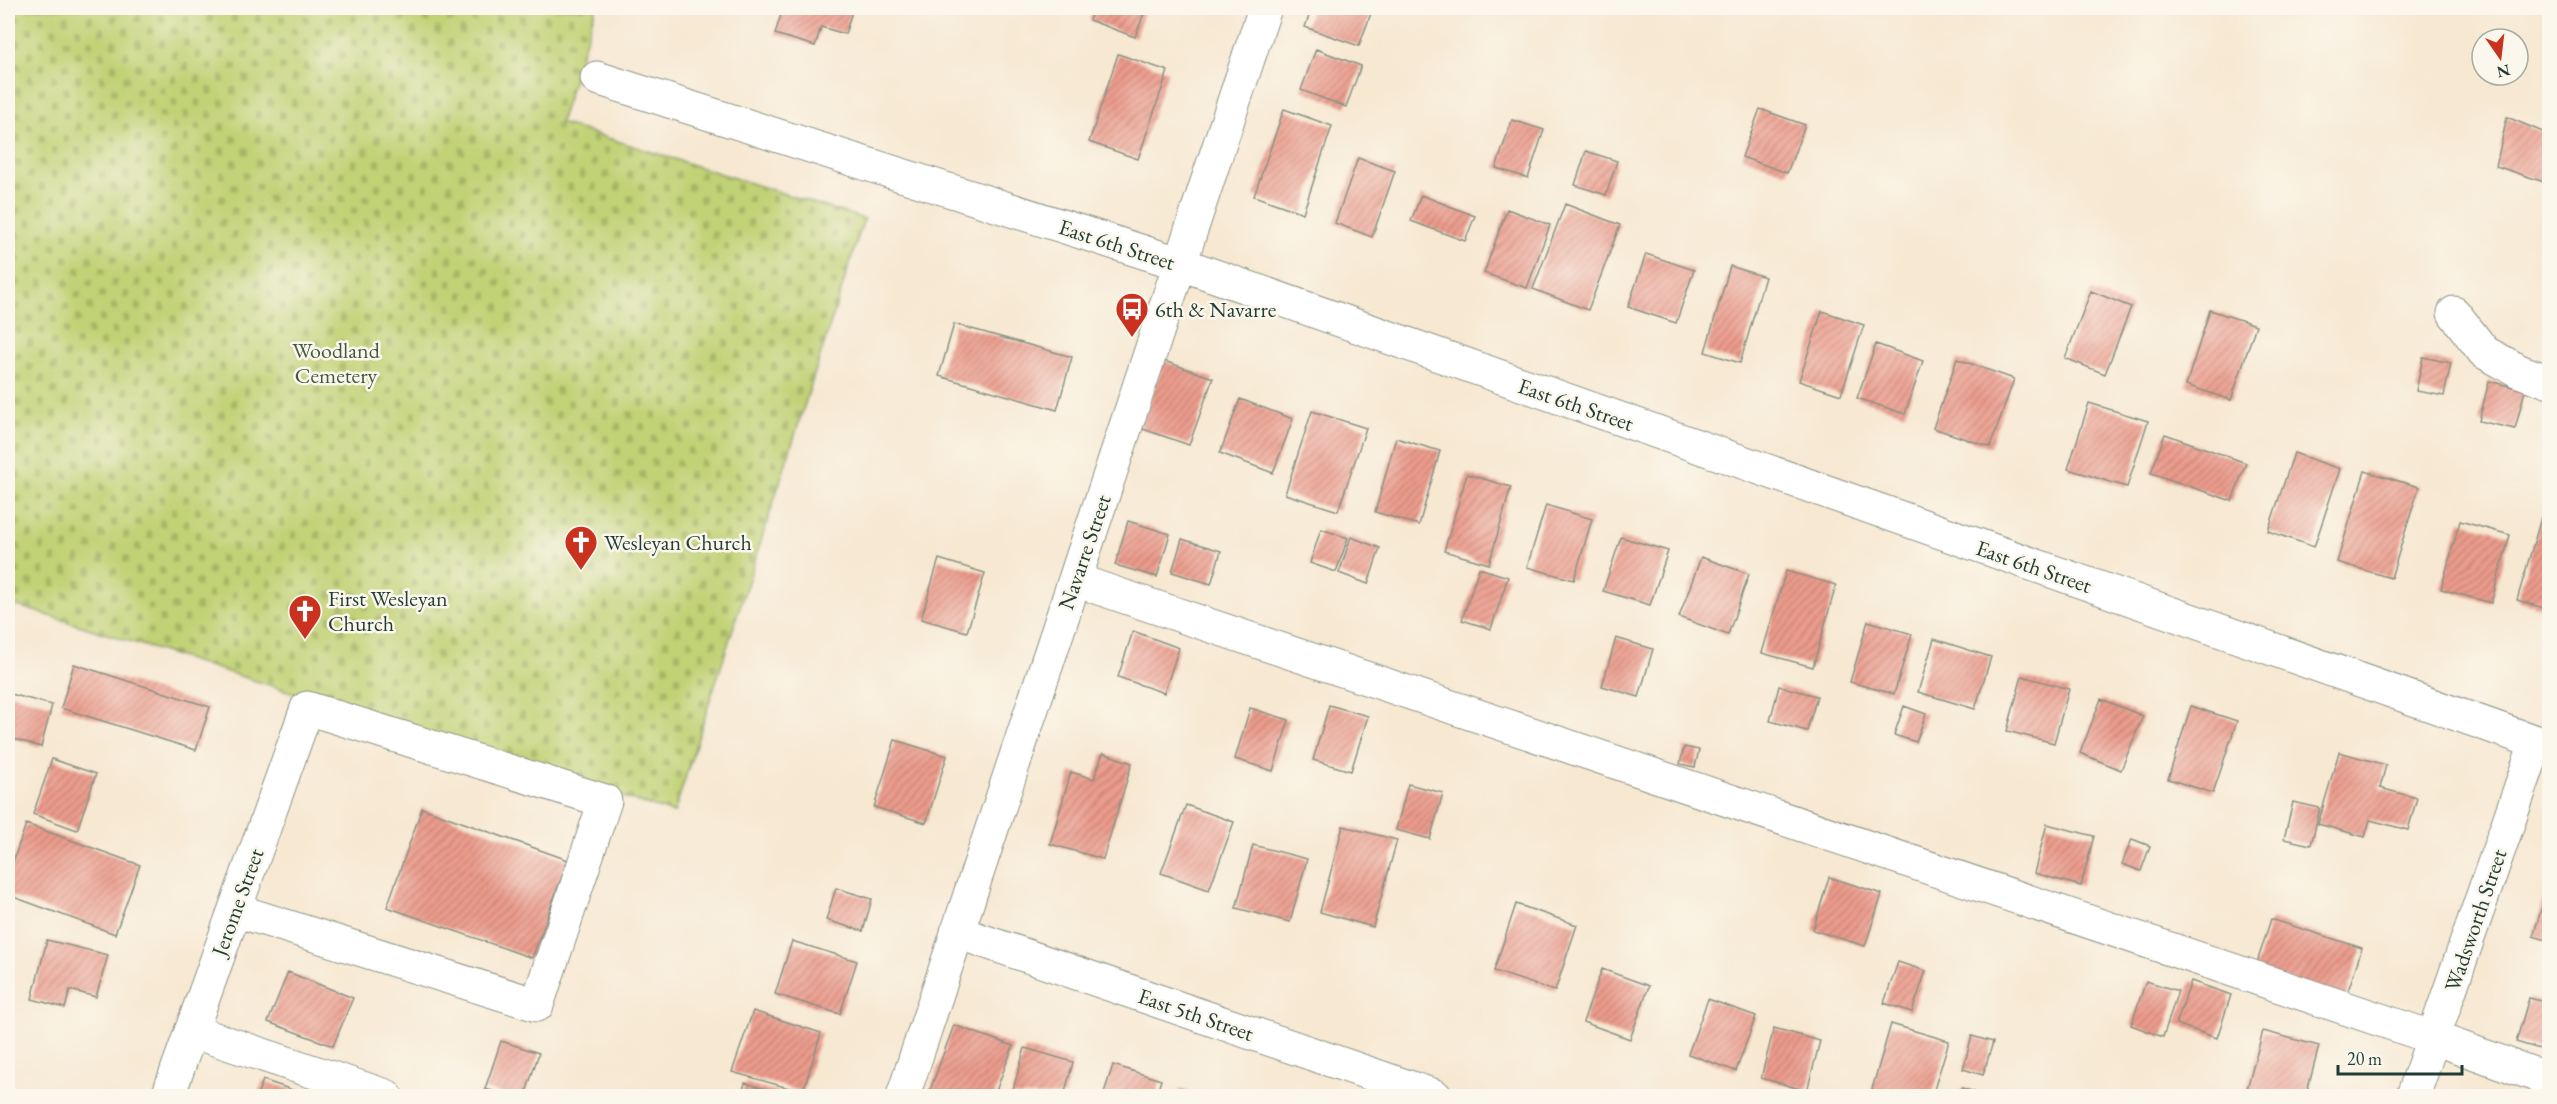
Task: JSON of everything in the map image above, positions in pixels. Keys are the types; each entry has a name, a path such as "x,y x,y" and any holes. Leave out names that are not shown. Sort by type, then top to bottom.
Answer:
{"street":[{"name":"Navarre Street","path":"903,1096 1265,8"},
{"name":"East 6th Street","path":"597,78 1181,264 2543,745"},
{"path":"2454,314 2484,352 2519,371 2550,382"},
{"path":"1075,580 2434,1038 2550,1080"},
{"name":"Jerome Street","path":"168,1096 307,708 605,801 537,1005 235,910"},
{"name":"Wadsworth Street","path":"2413,1096 2543,745"},
{"name":"East 5th Street","path":"957,932 1435,1096"},
{"path":"191,1031 386,1096"}],"green space":[{"name":"Woodland Cemetery","path":"8,8 596,8 560,123 864,219 674,813 15,605 8,628"}],"building":[{"path":"783,8 853,8 845,34 821,27 815,46 775,34"},
{"path":"1094,8 1146,8 1135,37 1089,20"},
{"path":"1312,8 1373,8 1359,46 1305,27"},
{"path":"1316,49 1361,66 1346,107 1301,90"},
{"path":"1118,54 1168,71 1138,159 1089,142"},
{"path":"1284,109 1332,126 1303,213 1254,196"},
{"path":"1760,109 1805,125 1787,173 1742,157"},
{"path":"2507,117 2550,135 2550,174 2547,183 2496,166"},
{"path":"1512,120 1544,130 1528,178 1496,168"},
{"path":"1586,151 1617,161 1606,195 1575,185"},
{"path":"1358,158 1395,171 1372,237 1335,223"},
{"path":"1421,195 1475,216 1465,241 1411,221"},
{"path":"1565,204 1620,225 1588,310 1533,289"},
{"path":"1507,209 1550,225 1527,288 1484,273"},
{"path":"1646,254 1694,270 1676,323 1628,307"},
{"path":"1730,266 1765,277 1740,363 1705,352"},
{"path":"2091,291 2131,307 2105,374 2065,358"},
{"path":"2210,310 2256,325 2231,400 2186,385"},
{"path":"1822,311 1864,325 1841,395 1799,381"},
{"path":"954,324 1072,357 1057,410 939,376"},
{"path":"1876,344 1923,361 1905,414 1857,398"},
{"path":"2423,357 2451,363 2444,396 2416,391"},
{"path":"1957,359 2014,379 1990,447 1933,428"},
{"path":"1164,361 1213,378 1189,445 1140,428"},
{"path":"2489,381 2525,390 2515,429 2479,421"},
{"path":"1240,399 1293,419 1273,473 1220,453"},
{"path":"2089,403 2148,421 2127,487 2068,469"},
{"path":"1312,411 1366,428 1338,511 1285,494"},
{"path":"2165,434 2246,463 2232,501 2151,473"},
{"path":"1396,438 1440,451 1419,525 1375,512"},
{"path":"2294,453 2340,469 2314,547 2268,531"},
{"path":"2365,471 2419,487 2391,578 2337,562"},
{"path":"1467,474 1511,487 1489,564 1444,551"},
{"path":"2547,498 2550,499 2550,610 2517,600"},
{"path":"1546,505 1592,519 1574,580 1527,567"},
{"path":"1128,521 1170,534 1157,577 1115,565"},
{"path":"2460,521 2510,535 2491,603 2441,589"},
{"path":"1321,529 1348,538 1336,572 1310,563"},
{"path":"1351,537 1380,548 1368,584 1339,573"},
{"path":"1621,537 1668,551 1650,605 1603,591"},
{"path":"1182,539 1221,551 1211,584 1172,572"},
{"path":"1701,557 1749,574 1728,635 1679,617"},
{"path":"939,559 985,573 967,632 921,619"},
{"path":"1479,568 1508,577 1491,629 1462,620"},
{"path":"1786,571 1836,585 1813,667 1762,653"},
{"path":"1868,621 1912,634 1894,694 1850,682"},
{"path":"1133,631 1179,648 1164,693 1118,677"},
{"path":"1616,638 1653,649 1639,697 1602,686"},
{"path":"1934,639 1991,657 1975,709 1918,692"},
{"path":"74,664 210,707 196,750 61,708"},
{"path":"2022,676 2069,689 2054,743 2007,731"},
{"path":"1779,686 1817,696 1807,731 1770,721"},
{"path":"11,694 52,705 41,747 8,737 8,705"},
{"path":"2101,699 2143,716 2121,770 2080,753"},
{"path":"1329,705 1368,716 1351,771 1313,760"},
{"path":"1904,706 1926,714 1916,742 1894,735"},
{"path":"2191,706 2237,721 2213,793 2168,779"},
{"path":"1250,708 1289,720 1273,771 1235,759"},
{"path":"895,740 947,756 926,823 874,807"},
{"path":"1684,747 1699,750 1695,767 1680,764"},
{"path":"2339,752 2386,765 2380,788 2417,798 2408,830 2370,820 2365,837 2318,824"},
{"path":"1103,753 1132,763 1103,859 1050,844 1071,772 1094,779"},
{"path":"52,759 96,774 77,830 33,814"},
{"path":"1408,784 1443,793 1430,839 1396,830"},
{"path":"2293,802 2320,808 2311,845 2284,839"},
{"path":"1186,805 1234,822 1209,890 1161,873"},
{"path":"422,808 568,860 532,958 387,907"},
{"path":"26,824 140,865 115,934 8,895 8,876"},
{"path":"2047,824 2094,836 2081,886 2034,873"},
{"path":"1343,826 1397,840 1373,927 1320,912"},
{"path":"2132,839 2150,846 2141,871 2122,864"},
{"path":"1253,845 1307,859 1290,922 1236,908"},
{"path":"1829,877 1882,894 1865,946 1813,930"},
{"path":"2550,884 2550,941 2533,936"},
{"path":"836,888 872,899 863,931 826,920"},
{"path":"1516,904 1577,925 1555,991 1494,971"},
{"path":"2271,919 2362,948 2346,997 2255,969"},
{"path":"47,940 108,955 96,997 70,990 65,1008 32,999"},
{"path":"792,941 857,961 840,1014 775,994"},
{"path":"1898,962 1926,971 1912,1012 1884,1003"},
{"path":"1602,969 1649,986 1630,1039 1583,1022"},
{"path":"288,972 353,998 333,1046 268,1022"},
{"path":"2146,981 2178,991 2163,1037 2131,1025"},
{"path":"2191,981 2231,995 2217,1038 2176,1024"},
{"path":"2529,998 2550,1003 2550,1052 2516,1042"},
{"path":"1708,999 1756,1016 1736,1071 1688,1054"},
{"path":"753,1011 821,1033 803,1092 732,1072"},
{"path":"1891,1024 1949,1041 1932,1096 1870,1096"},
{"path":"954,1025 1013,1046 994,1096 938,1096 929,1093"},
{"path":"1774,1028 1820,1041 1807,1091 1761,1078"},
{"path":"2263,1031 2319,1046 2306,1096 2245,1096"},
{"path":"1972,1036 1993,1042 1983,1075 1963,1069"},
{"path":"501,1041 539,1053 525,1096 510,1096 485,1089"},
{"path":"1025,1048 1073,1062 1064,1096 1011,1096"},
{"path":"1113,1065 1161,1080 1156,1096 1103,1096"},
{"path":"263,1080 310,1096 257,1096"},
{"path":"745,1083 783,1094 782,1096 741,1096"},
{"path":"1180,1088 1204,1096 1178,1096"},
{"path":"1962,1088 1986,1096 1959,1096"},
{"path":"670,1091 689,1096 669,1096"}],"place":[{"name":"6th & Navarre","path":"1132,338"},
{"name":"Wesleyan Church","path":"581,571"},
{"name":"First Wesleyan Church","path":"305,640"}]}
